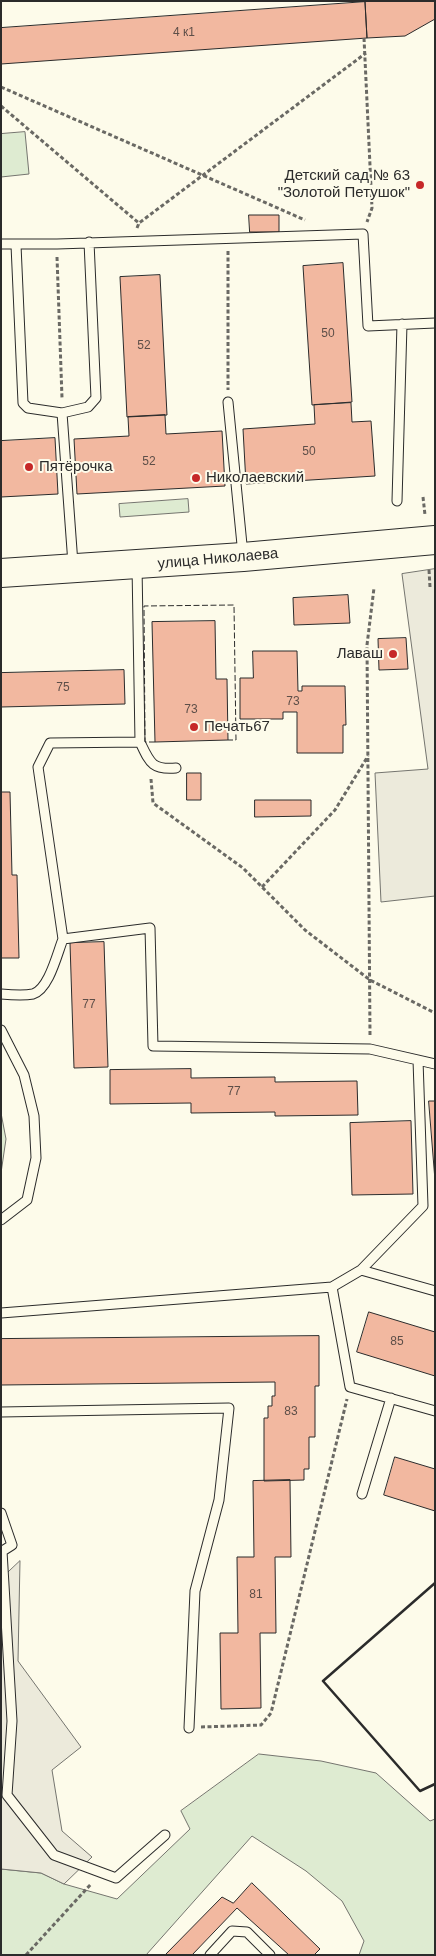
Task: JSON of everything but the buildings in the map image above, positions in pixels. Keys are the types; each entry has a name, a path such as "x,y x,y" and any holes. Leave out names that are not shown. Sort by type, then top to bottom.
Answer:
{"main road":[{"name":"улица Николаева","path":"1,574 243,558 435,540"}],"lane":[{"path":"1,244 57,244 363,234 368,326 435,323"},
{"path":"16,245 23,403 28,408 62,413 88,407 96,398 89,242"},
{"path":"397,501 402,324"},
{"path":"228,402 243,558"},
{"path":"62,413 73,570"},
{"path":"137,566 140,742 148,759 156,768 176,768"},
{"path":"1,994 22,995 34,993 42,989 62,939 38,767 50,743 140,742"},
{"path":"62,939 150,928 153,1046 370,1049 435,1064"},
{"path":"1,1030 24,1075 34,1116 36,1158 27,1200 1,1220"},
{"path":"1,1313 332,1287 361,1270 422,1206 418,1060"},
{"path":"361,1270 435,1291"},
{"path":"332,1287 350,1386 435,1411"},
{"path":"362,1494 391,1398"},
{"path":"1,1412 230,1408 219,1500 195,1591 189,1728"},
{"path":"1,1513 12,1545 2,1551 12,1721 7,1795 54,1855 116,1878 165,1835"},
{"path":"210,1955 232,1931 247,1932 270,1955"}],"path":[{"path":"363,234 372,208 364,38"},
{"path":"132,241 139,223 366,53"},
{"path":"1,88 338,235"},
{"path":"1,106 159,240"},
{"path":"228,238 228,402"},
{"path":"57,244 62,413"},
{"path":"424,497 425,515"},
{"path":"429,570 430,587"},
{"path":"370,1049 367,645 374,588"},
{"path":"262,887 335,810 368,756"},
{"path":"148,759 153,803 243,868 305,930 370,980 435,1013"},
{"path":"189,1728 261,1725 271,1713 350,1386"},
{"path":"26,1955 101,1873"}],"green space":[{"path":"25,132 29,174 1,177 1,134"},
{"path":"188,499 189,512 120,517 119,504"},
{"path":"1,1113 6,1139 1,1173"},
{"path":"259,1754 321,1761 376,1773 430,1821 435,1819 435,1955 359,1955 364,1941 342,1901 306,1871 252,1836 146,1955 1,1955 1,1869 41,1873 64,1884 117,1899 190,1829 181,1811"}],"shaded area":[{"path":"435,569 435,896 381,902 375,773 428,769 402,574"},
{"path":"20,1561 18,1661 81,1747 52,1770 62,1831 92,1857 64,1884 41,1873 1,1869 1,1579"}],"fence":[{"path":"155,742 145,742 144,606 234,605 236,740 228,740"}],"wall":[{"path":"435,1583 323,1681 420,1791 435,1784"}],"place":[{"name":"Детский сад № 63 \"Золотой Петушок\"","path":"420,185"},
{"name":"Пятёрочка","path":"29,467"},
{"name":"Николаевский","path":"196,478"},
{"name":"Лаваш","path":"393,654"},
{"name":"Печать67","path":"194,727"}]}
